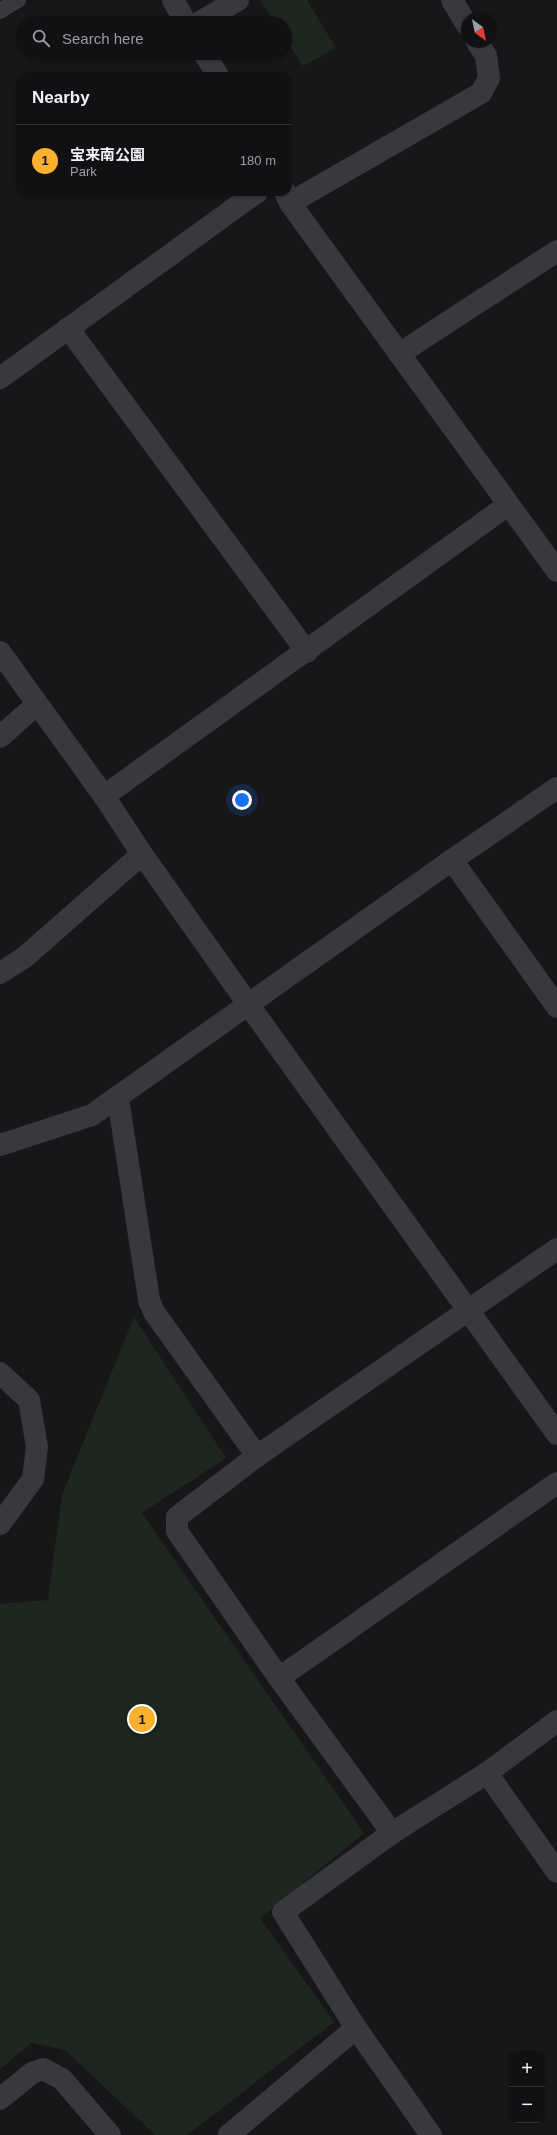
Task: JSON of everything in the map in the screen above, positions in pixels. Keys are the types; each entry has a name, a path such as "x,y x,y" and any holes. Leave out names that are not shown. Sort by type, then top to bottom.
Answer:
{"street":[{"path":"173,0 182,16"},
{"path":"210,16 238,0"},
{"path":"452,0 461,15"},
{"path":"292,194 481,93 489,78 486,56 481,48"},
{"path":"208,60 216,72"},
{"path":"0,378 251,196"},
{"path":"287,197 557,571"},
{"path":"399,354 557,251"},
{"path":"68,328 307,652"},
{"path":"104,796 307,652 508,505"},
{"path":"0,652 104,796 142,854 248,1004 470,1310 557,1434"},
{"path":"0,737 37,704"},
{"path":"0,1146 92,1115 452,860 557,788"},
{"path":"0,973 25,957 142,854"},
{"path":"452,860 557,1007"},
{"path":"118,1098 149,1300 154,1312 257,1456"},
{"path":"392,1833 279,1678 177,1531 178,1517 257,1456 557,1249"},
{"path":"0,1373 29,1400 37,1448 34,1479 0,1524"},
{"path":"279,1678 557,1483"},
{"path":"431,2135 356,2028 283,1912 392,1833 487,1773 557,1721"},
{"path":"487,1773 557,1872"},
{"path":"229,2135 356,2028"},
{"path":"0,2099 32,2073 43,2069 62,2079 110,2135"}],"lane":[{"path":"0,11 18,0"}],"shaded area":[{"path":"260,0 307,0 336,48 303,66 292,49 292,16 270,16"},
{"path":"134,1317 226,1458 142,1513 364,1833 260,1918 334,2022 187,2135 155,2135 65,2050 31,2043 0,2069 0,1604 48,1600 62,1495"}],"place":[{"name":"宝来南公園","path":"142,1719"}]}
